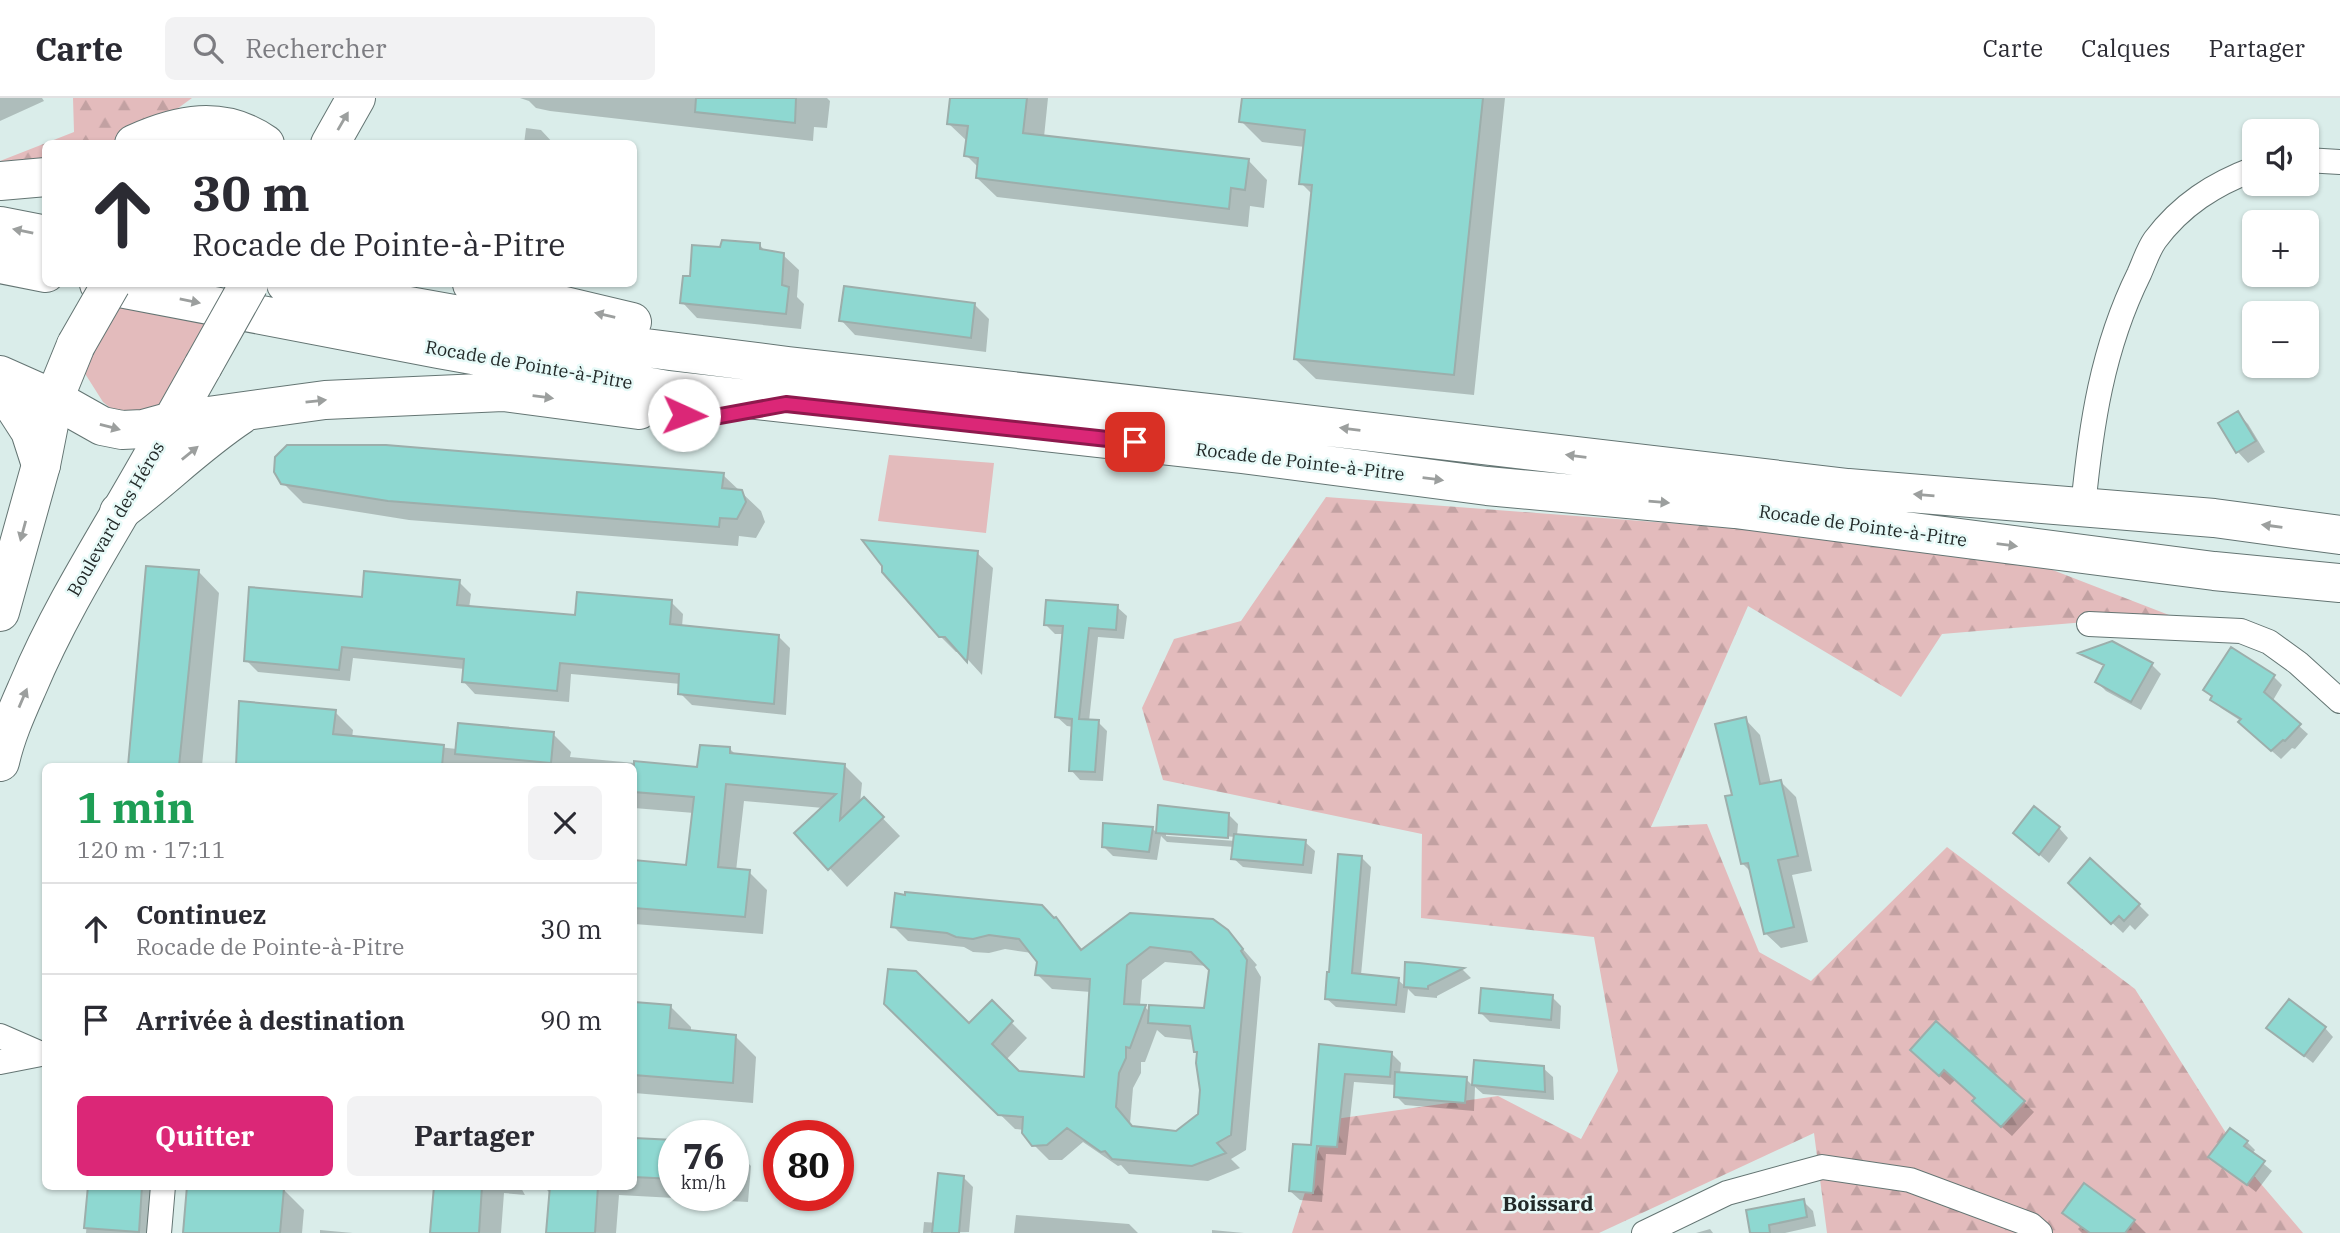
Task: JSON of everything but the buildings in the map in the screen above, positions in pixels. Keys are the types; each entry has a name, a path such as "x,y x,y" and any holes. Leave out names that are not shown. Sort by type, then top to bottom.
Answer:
{"main road":[{"path":"332,140 356,98"},
{"path":"144,140 178,127 204,122 243,131 258,140"},
{"path":"0,181 42,177"},
{"path":"0,226 42,234"},
{"path":"0,264 42,272"},
{"path":"0,612 41,465 54,399 76,345 109,287"},
{"name":"Rocade de Pointe-à-Pitre","path":"115,287 653,388 787,385 1267,419 1848,488 2214,518 2340,535"},
{"name":"Boulevard des Héros","path":"0,762 5,741 46,643 247,287"},
{"name":"Rocade de Pointe-à-Pitre","path":"303,287 638,347 787,385 1243,454 1487,486 1735,509 2200,570 2340,583"},
{"path":"485,287 646,325 787,385"},
{"path":"0,375 54,399 103,426 122,430 325,400 503,392 709,418 787,385"},
{"path":"0,385 30,431 41,465"},
{"path":"120,512 219,429 248,410"}],"street":[{"path":"2319,161 2340,162"},
{"path":"2083,508 2098,388 2124,305 2155,240 2189,204 2221,181 2242,173"},
{"path":"2089,624 2241,631 2269,642 2298,663 2340,701"},
{"path":"0,1036 42,1053"},
{"path":"0,1062 42,1053"},
{"path":"1644,1233 1727,1193 1822,1167 1910,1180 2031,1225 2040,1233"},
{"path":"159,1233 163,1190"}],"green space":[{"path":"73,98 192,98 159,122 121,140 54,140 74,132"},
{"path":"42,145 42,170 0,172 0,161"},
{"path":"119,299 213,318 162,405 139,414 118,414 103,402 84,372"},
{"path":"889,455 994,463 986,533 878,521"},
{"path":"1326,497 1996,548 2169,615 1942,634 1901,697 1748,606 1651,827 1707,824 1759,952 1811,981 1947,847 2135,989 2250,1171 2303,1233 1827,1233 1814,1133 1599,1233 1292,1233 1328,1120 1498,1096 1581,1139 1618,1071 1594,937 1421,918 1422,834 1163,780 1142,708 1174,639 1241,621"}],"district":[{"name":"Boissard","path":"1548,1204"}],"route":[{"path":"684,415 709,418 786,404 1135,442"}]}
